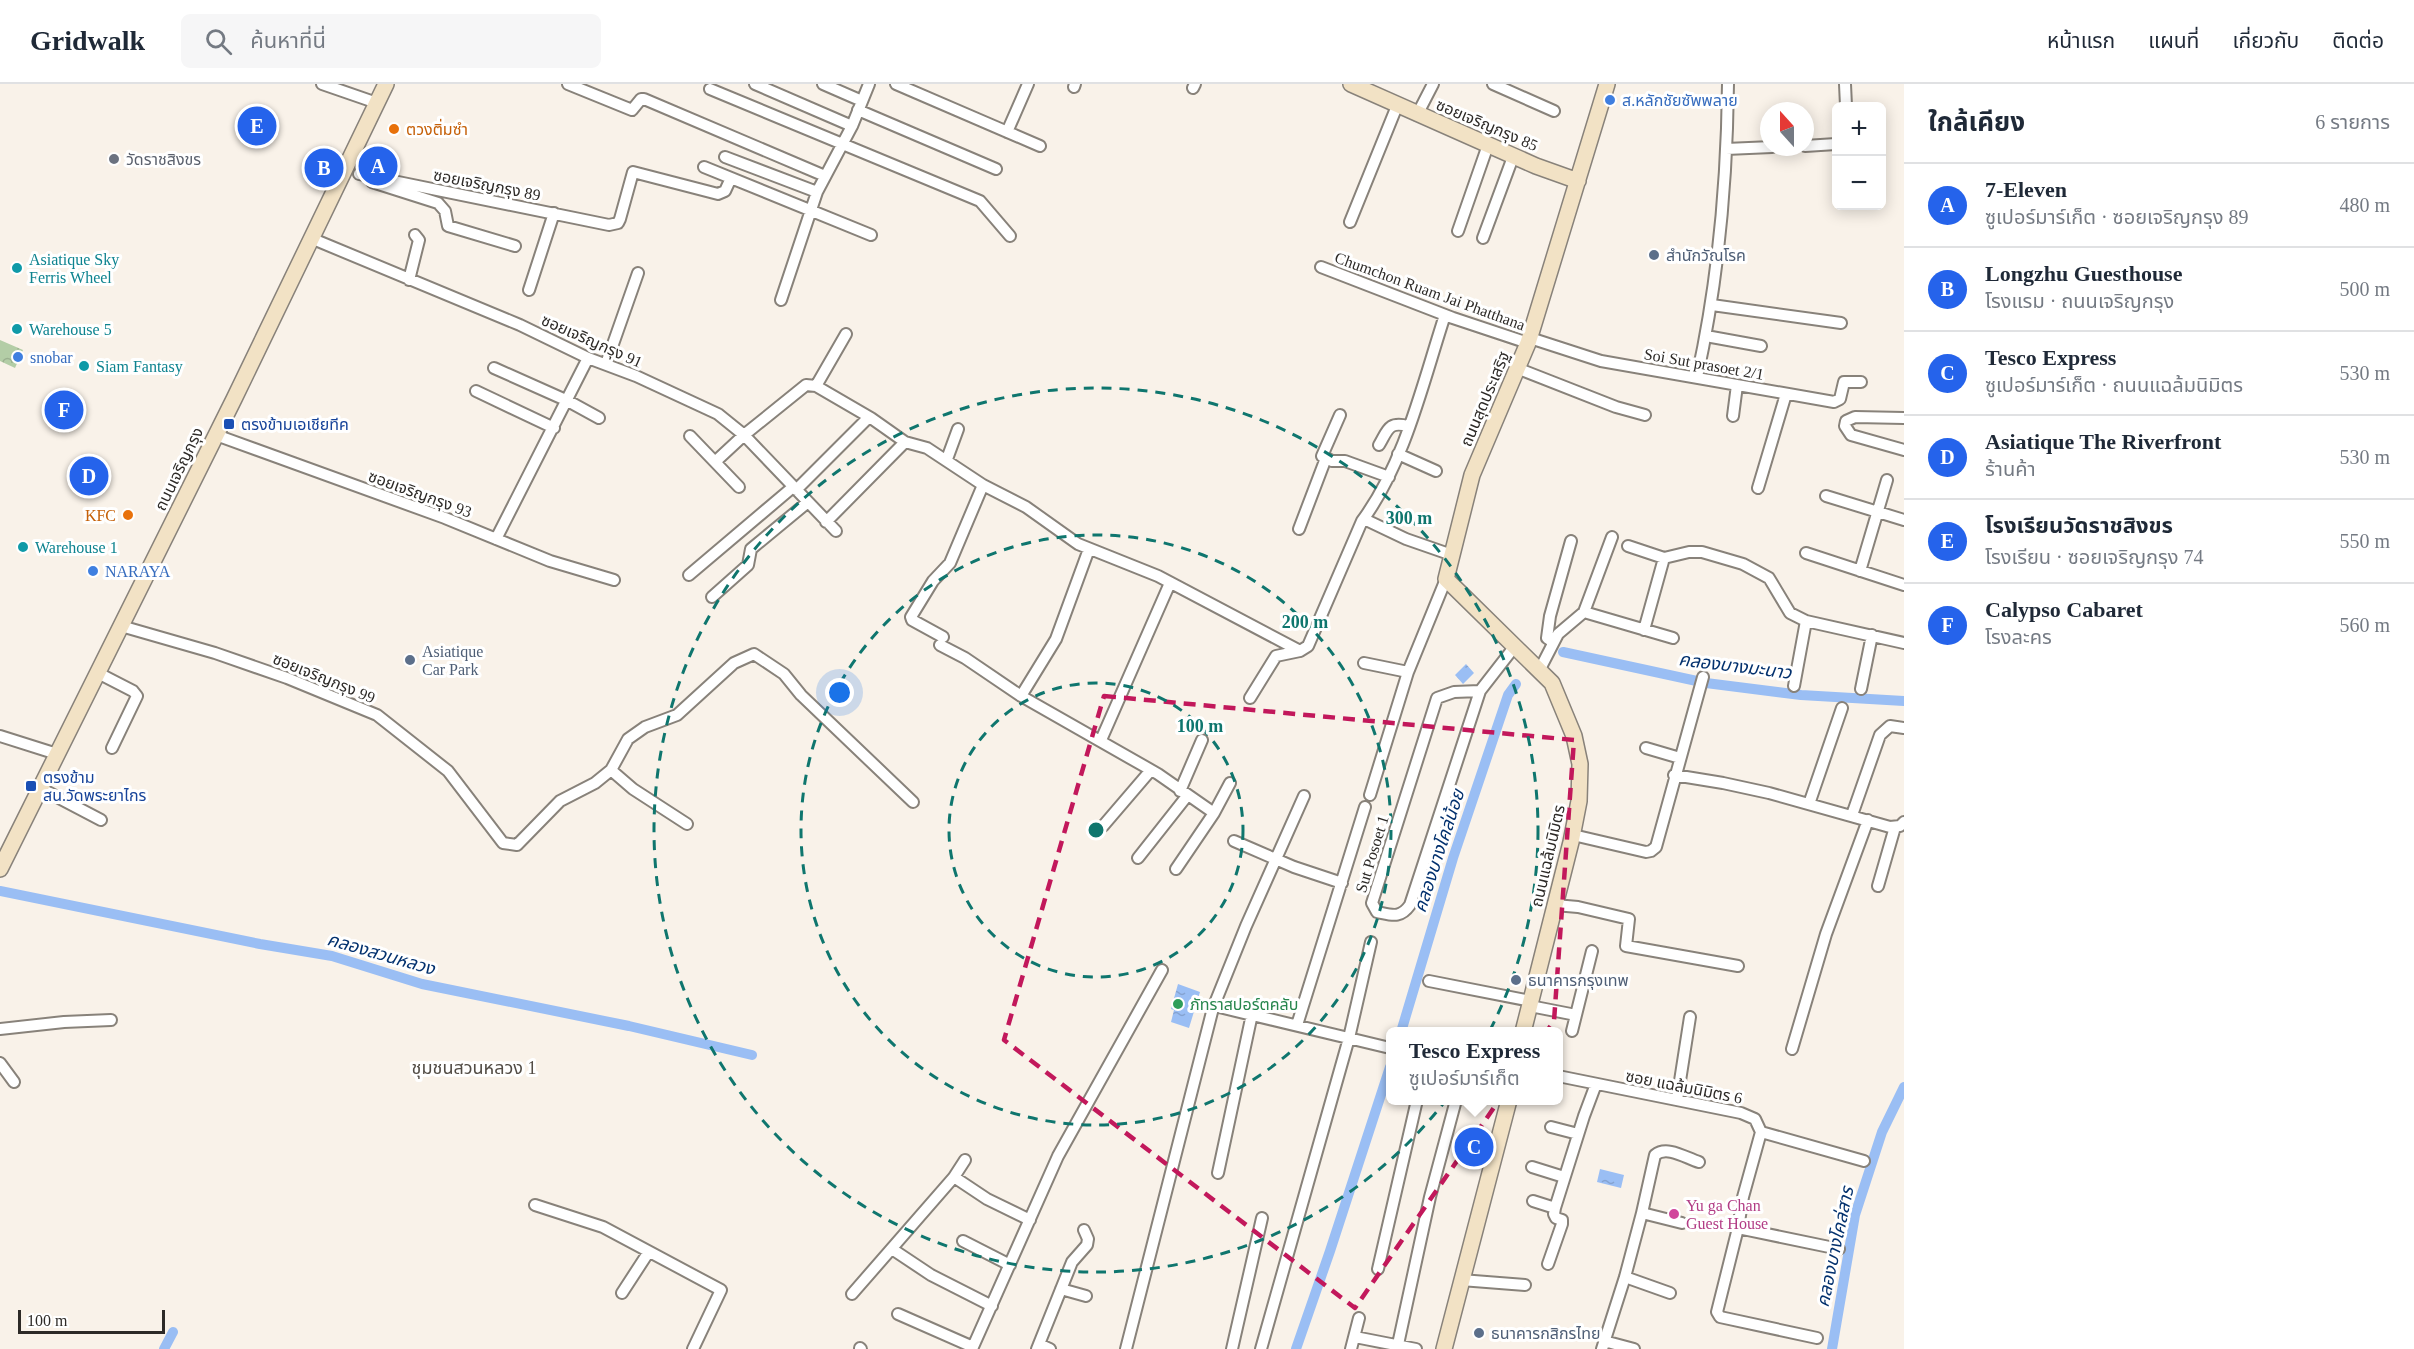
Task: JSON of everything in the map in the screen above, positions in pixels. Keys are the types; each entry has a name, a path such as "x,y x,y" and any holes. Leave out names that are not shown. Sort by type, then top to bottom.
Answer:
{"street":[{"path":"322,84 377,103"},
{"name":"ถนนเจริญกรุง","path":"0,869 313,239 353,172 386,84"},
{"path":"568,84 632,111 639,101 644,99 725,136 825,176"},
{"path":"755,84 852,126"},
{"path":"823,84 860,106 996,169"},
{"path":"781,300 817,192 852,126 869,84"},
{"path":"896,84 1040,146"},
{"path":"1007,132 1028,84"},
{"name":"ซอยเจริญกรุง 85","path":"1351,84 1513,157 1578,181"},
{"path":"1417,115 1432,84"},
{"path":"1492,84 1554,111"},
{"name":"ถนนสุดประเสริฐ","path":"1446,579 1472,475 1529,341 1607,84"},
{"path":"1696,377 1712,304 1726,149 1728,84"},
{"path":"1845,84 1846,102"},
{"path":"710,89 980,201 1010,236"},
{"path":"1350,222 1397,105"},
{"path":"1814,145 1832,144"},
{"path":"1458,231 1488,146"},
{"path":"1726,149 1760,148"},
{"path":"725,157 817,192"},
{"path":"1483,238 1513,157"},
{"path":"704,167 871,235"},
{"path":"353,172 384,187 438,203 445,211 448,226 515,246"},
{"name":"ซอยเจริญกรุง 89","path":"353,172 609,225 618,223 620,219 633,172 718,194 725,191 731,178"},
{"path":"529,290 554,213"},
{"path":"409,280 418,240 415,235"},
{"name":"ซอยเจริญกรุง 91","path":"313,239 520,325 588,358 718,414 744,435 836,531"},
{"name":"Chumchon Ruam Jai Phatthana","path":"1321,267 1445,315 1529,341"},
{"path":"606,364 638,273"},
{"path":"1712,304 1841,323"},
{"path":"1250,698 1274,657 1300,651 1308,646 1364,519 1389,477 1445,315"},
{"path":"816,387 846,334"},
{"path":"1706,336 1761,346"},
{"name":"Soi Sut prasoet 2/1","path":"1529,341 1601,361 1837,402 1841,397 1843,383 1862,382"},
{"path":"496,539 588,358"},
{"path":"494,368 568,401 599,418"},
{"path":"1519,369 1616,407 1645,415"},
{"path":"716,461 806,385 816,387 869,417 905,442 927,447 983,484 1026,507 1078,544 1170,582 1300,651"},
{"path":"1732,416 1737,385"},
{"path":"476,391 554,428"},
{"path":"1758,488 1786,394"},
{"path":"1340,415 1322,456 1332,461 1345,461 1389,477"},
{"path":"689,575 794,488 869,417"},
{"path":"1904,418 1855,417 1846,421 1845,426 1851,435 1904,450"},
{"path":"1379,445 1391,426 1396,423 1408,426"},
{"path":"947,459 958,429"},
{"name":"ซอยเจริญกรุง 93","path":"216,435 446,518 550,561 614,579"},
{"path":"690,436 739,487"},
{"path":"826,522 905,442"},
{"path":"1398,454 1436,471"},
{"path":"1299,529 1326,458"},
{"path":"1860,571 1887,480"},
{"path":"983,484 950,562 933,581 911,617 912,620 1021,696 1151,770 1214,813"},
{"path":"1826,496 1904,520"},
{"path":"712,597 748,565 751,549 808,502"},
{"path":"1364,519 1406,539 1452,555"},
{"path":"1370,795 1408,672 1446,579 1540,669 1558,634 1584,612 1611,537"},
{"path":"1553,642 1547,638 1550,616 1571,541"},
{"path":"1628,546 1664,558 1689,552 1702,552 1755,568 1769,578 1790,613 1806,621 1904,643"},
{"path":"1021,696 1056,639 1089,549"},
{"path":"1806,553 1904,585"},
{"path":"1644,630 1664,558"},
{"path":"1101,740 1170,582"},
{"path":"1584,612 1673,638"},
{"path":"1794,686 1806,621"},
{"name":"ซอยเจริญกรุง 99","path":"121,626 216,653 287,678 377,715 448,771 503,843 517,845 560,801 595,783 610,770"},
{"path":"1861,689 1872,635"},
{"name":"Sut Posoet 1","path":"1479,691 1454,692 1437,698 1372,903 1377,912 1401,915 1410,905 1479,691 1515,646"},
{"path":"687,824 633,789 610,770 628,739 645,727 677,715 734,663 754,654 784,674 801,695 913,802"},
{"path":"1364,663 1408,672"},
{"name":"ถนนแฉล้มนิมิตร","path":"1524,1027 1573,834 1579,801 1580,764 1574,736 1556,689 1540,669"},
{"path":"98,673 133,691 137,696 112,748"},
{"path":"1573,834 1652,851 1656,847 1674,775 1703,677"},
{"path":"1809,804 1842,708"},
{"path":"1852,815 1880,735 1890,726 1904,728"},
{"path":"0,736 57,754"},
{"path":"1138,858 1184,794 1202,740"},
{"path":"1646,748 1680,758"},
{"path":"1103,826 1151,770"},
{"path":"1674,775 1723,783 1868,820 1900,824 1878,886"},
{"path":"1176,869 1214,813 1230,783"},
{"path":"40,788 101,820"},
{"path":"1126,1349 1215,1006 1275,859 1304,796"},
{"path":"1297,1025 1365,807"},
{"path":"1792,1049 1826,934 1868,820"},
{"path":"1234,841 1275,859 1342,883"},
{"path":"1555,905 1578,907 1629,919 1626,946 1738,966"},
{"path":"1261,1349 1349,1038 1371,942"},
{"path":"1572,1031 1592,951"},
{"path":"898,1314 973,1348 1058,1156 1162,970"},
{"path":"1430,981 1576,1015"},
{"path":"1215,1006 1386,1047"},
{"path":"1218,1173 1252,1014"},
{"path":"1677,1100 1690,1017"},
{"path":"0,1029 64,1022 111,1020"},
{"path":"0,1064 14,1082"},
{"name":"ซอย แฉล้มนิมิตร 6","path":"1563,1077 1709,1105 1750,1116 1755,1119 1761,1132 1864,1161"},
{"path":"1548,1264 1563,1224 1562,1220 1556,1218 1554,1214 1555,1208 1596,1084"},
{"path":"1377,1269 1416,1105"},
{"path":"1398,1347 1430,1197 1455,1105"},
{"path":"1444,1349 1508,1105"},
{"path":"1551,1127 1578,1134"},
{"path":"1761,1132 1743,1197 1717,1312 1720,1317 1817,1338"},
{"path":"1634,1349 1603,1345 1642,1213 1655,1155 1660,1151 1667,1151 1699,1162"},
{"path":"852,1294 954,1177 966,1160"},
{"path":"1532,1167 1564,1177"},
{"path":"954,1177 987,1199 1030,1220"},
{"path":"1533,1201 1555,1208"},
{"path":"535,1205 603,1227 721,1290 693,1349"},
{"path":"1642,1213 1682,1223"},
{"path":"1232,1349 1262,1218"},
{"path":"1738,1227 1839,1249"},
{"path":"1050,1349 1038,1347 1072,1262 1087,1245 1084,1230"},
{"path":"963,1241 1010,1265"},
{"path":"892,1249 931,1275 992,1306"},
{"path":"622,1293 648,1253"},
{"path":"1624,1277 1670,1293"},
{"path":"1461,1280 1525,1285"},
{"path":"1060,1289 1086,1296"},
{"path":"1351,1349 1359,1318"},
{"path":"1354,1337 1416,1349"}],"highlighted area":[{"path":"1104,696 1574,740 1554,1021 1355,1308 1004,1040"}],"green space":[{"path":"0,340 23,350 15,368 0,361"}],"water":[{"path":"1466,664 1474,673 1463,684 1455,675"},
{"path":"1178,984 1200,992 1189,1028 1171,1022 1174,1010 1171,1009"},
{"path":"1600,1169 1624,1175 1621,1188 1597,1182"}],"waterway":[{"name":"คลองบางมะนาว","path":"1563,652 1706,683 1801,695 1904,701"},
{"name":"คลองบางโคล่น้อย","path":"1402,1027 1453,858 1508,695 1516,684"},
{"name":"คลองสวนหลวง","path":"0,891 260,944 332,956 422,984 629,1026 752,1055"},
{"name":"คลองบางโคล่น้อย","path":"1296,1349 1386,1079"},
{"name":"คลองบางโคล่สาร","path":"1832,1349 1855,1215 1882,1132 1904,1087"},
{"path":"164,1349 173,1332"}],"place":[{"name":"ส.หลักชัยซัพพลาย","path":"1610,100"},
{"name":"โรงเรียนวัดราชสิงขร","path":"257,126"},
{"name":"ตวงติ่มซำ","path":"394,129"},
{"name":"วัดราชสิงขร","path":"114,159"},
{"name":"7-Eleven","path":"378,166"},
{"name":"Longzhu Guesthouse","path":"324,168"},
{"name":"สำนักวัณโรค","path":"1654,255"},
{"name":"Asiatique Sky Ferris Wheel","path":"17,268"},
{"name":"Warehouse 5","path":"17,329"},
{"name":"snobar","path":"18,357"},
{"name":"Siam Fantasy","path":"84,366"},
{"name":"Calypso Cabaret","path":"64,410"},
{"name":"ตรงข้ามเอเชียทีค","path":"229,424"},
{"name":"Asiatique The Riverfront","path":"89,476"},
{"name":"KFC","path":"128,515"},
{"name":"Warehouse 1","path":"23,547"},
{"name":"NARAYA","path":"93,571"},
{"name":"Asiatique Car Park","path":"410,660"},
{"name":"ตรงข้าม สน.วัดพระยาไกร","path":"31,786"},
{"name":"ธนาคารกรุงเทพ","path":"1516,980"},
{"name":"ภัทราสปอร์ตคลับ","path":"1178,1004"},
{"name":"Tesco Express","path":"1474,1147"},
{"name":"Yu ga Chan Guest House","path":"1674,1214"},
{"name":"ธนาคารกสิกรไทย","path":"1479,1333"}],"district":[{"name":"ชุมชนสวนหลวง 1","path":"474,1068"}]}
